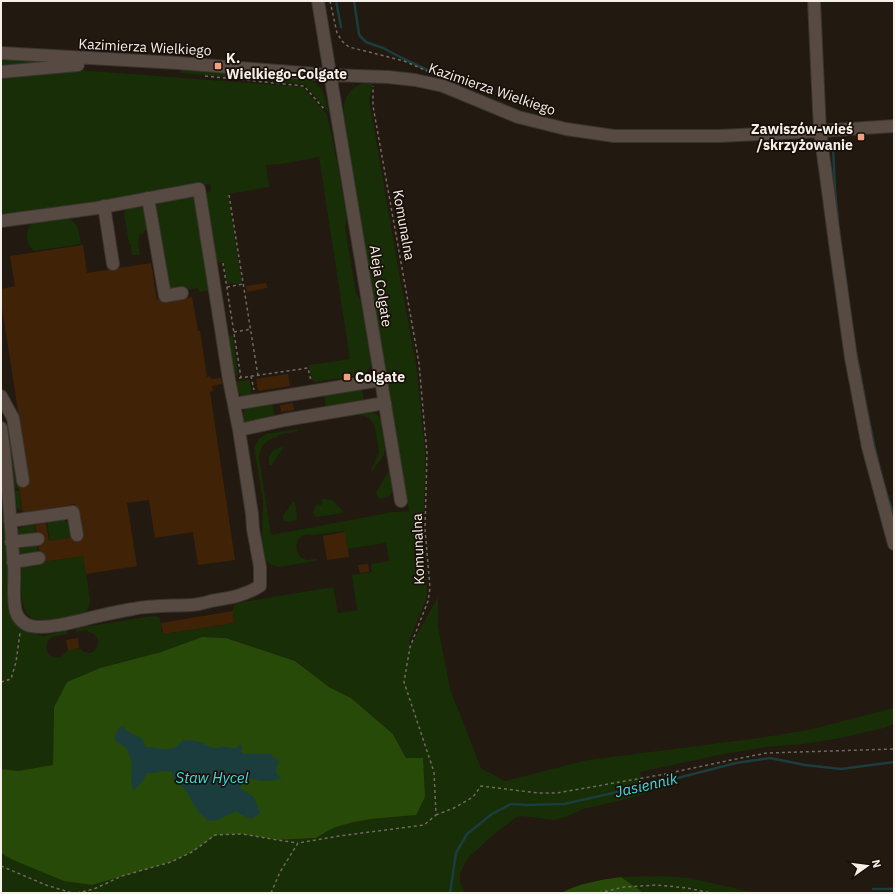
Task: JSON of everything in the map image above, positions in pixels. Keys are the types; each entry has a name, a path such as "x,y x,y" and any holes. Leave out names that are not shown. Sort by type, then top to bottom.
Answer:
{"street":[{"name":"Aleja Colgate","path":"318,1 401,501"},
{"path":"814,1 820,131 853,366 868,447 894,544"},
{"name":"Kazimierza Wielkiego","path":"1,53 178,63 415,80 443,86 518,117 566,129 614,136 720,136 894,126"},
{"path":"1,72 78,65"},
{"path":"1,221 104,206 199,189 235,379 234,404 260,567 260,586 241,596 192,605 146,606 42,628 30,626 22,621 17,614 15,602 12,542 5,456 1,428"},
{"path":"148,198 165,296 182,293"},
{"path":"104,206 113,264"},
{"path":"234,404 381,380"},
{"path":"1,396 13,418 23,482"},
{"path":"239,430 285,420 385,404"},
{"path":"10,521 73,512 77,535"},
{"path":"12,542 38,539"},
{"path":"13,562 40,558"}],"path":[{"path":"330,1 337,33 342,42 349,48 404,61 431,73"},
{"path":"204,76 304,86 328,114"},
{"name":"Komunalna","path":"374,76 373,106 419,363 427,453 425,529 429,595 410,647 404,682 434,772 436,815"},
{"path":"229,195 258,376"},
{"path":"223,264 234,332 235,379 308,368 311,381 313,383"},
{"path":"227,287 243,284"},
{"path":"234,332 250,329"},
{"path":"251,376 256,400"},
{"path":"1,682 11,679 16,662 22,621"},
{"path":"77,893 94,889 122,876 171,862 192,852 216,835 242,834 298,843 424,825 436,815 454,808 474,797 480,786 538,793 557,793 660,775 767,753 894,749"},
{"path":"271,893 280,872 298,843"},
{"path":"1,866 46,885 72,893"},
{"path":"600,893 624,887 657,885 687,888 711,893"}],"green space":[{"path":"1,58 67,61 1,67"},
{"path":"182,69 307,79 317,84 323,92 329,113 304,84 180,73"},
{"path":"78,70 303,87 327,115 347,219 345,227 356,293 361,301 371,361 371,367 366,373 316,382 311,379 309,365 350,359 319,157 282,164 266,165 269,187 228,194 241,278 240,283 227,284 224,262 216,262 206,196 211,190 210,184 72,207 1,214 1,77"},
{"path":"368,82 373,83 369,99 416,364 425,451 423,535 427,588 426,600 409,641 410,646 438,597 438,626 450,689 481,768 505,781 588,760 752,739 808,730 894,708 894,724 884,728 840,738 804,744 765,747 640,772 644,794 583,809 566,817 554,820 522,816 516,817 468,858 460,873 460,882 465,893 1,893 1,853 13,860 36,869 92,885 171,862 192,852 215,835 242,834 277,840 316,838 333,828 354,822 416,815 406,758 393,734 351,698 329,687 295,661 226,638 202,637 161,652 100,668 67,682 54,707 53,773 1,772 1,472 11,616 17,625 31,633 44,636 67,631 68,634 52,637 47,644 48,652 56,658 61,657 68,650 79,648 90,653 97,648 98,638 94,634 88,632 87,630 75,632 77,628 153,616 160,619 163,634 234,623 233,609 238,603 333,587 338,613 357,610 352,575 372,572 371,564 389,561 386,543 347,549 344,531 305,535 300,538 296,549 298,554 302,558 309,560 317,558 315,561 279,567 270,564 264,556 262,540 263,501 254,447 259,439 266,434 298,429 298,431 278,435 278,437 267,441 261,449 259,458 271,535 393,512 409,511 344,118 344,108 350,92 357,86"},
{"path":"191,197 196,201 210,290 199,292 198,288 175,290 168,287 155,209 162,201"},
{"path":"143,205 149,225 139,237 138,244 140,255 132,255 124,214 127,208"},
{"path":"66,218 70,219 76,224 79,231 81,244 34,251 31,248 27,240 27,233 33,222"},
{"path":"229,335 233,336 238,375 233,376 227,337"},
{"path":"248,380 250,382 252,396 244,396 238,392 234,382"},
{"path":"362,388 364,403 326,409 324,394"},
{"path":"272,402 275,417 245,422 243,420 244,411 248,408 257,404"},
{"path":"366,410 366,412 379,416 381,420 385,448 384,455 372,471 371,470 379,452 375,427 369,418 358,415 330,419 330,417"},
{"path":"14,444 19,488 12,489 9,445"},
{"path":"284,447 272,465 269,465 269,457 273,450"},
{"path":"389,470 392,483 392,492 387,498 382,499 377,496 376,492"},
{"path":"13,491 19,491 22,510 15,505"},
{"path":"321,500 332,500 343,511 342,513 317,517 315,516 313,511 318,503 320,506 323,503"},
{"path":"293,502 295,503 297,519 290,522 285,521 283,516"},
{"path":"61,519 69,524 74,537 50,541 47,522"},
{"path":"34,524 36,535 16,538 17,531 21,527"},
{"path":"37,543 39,555 18,557 17,546"},
{"path":"83,556 90,599 88,609 82,614 73,617 41,621 31,618 25,611 24,607 18,569 20,565"},
{"path":"202,637 226,638 295,661 329,687 351,698 393,734 406,758 423,758 425,797 416,815 354,822 333,828 316,838 277,840 242,834 216,835 192,852 171,862 92,885 64,881 13,860 1,853 1,769 18,771 53,765 54,707 67,682 100,668 161,652"},
{"path":"663,876 689,878 756,893 641,893 641,891 621,877"},
{"path":"621,877 641,891 641,893 561,893 583,884"}],"water":[{"name":"Staw Hycel","path":"123,726 127,731 142,739 146,747 170,749 183,740 200,742 213,748 223,746 236,749 240,744 242,747 241,752 244,754 270,754 279,762 276,771 282,779 265,781 250,779 241,783 241,789 254,797 260,813 252,819 236,811 218,820 208,821 198,811 184,788 174,780 172,772 162,771 147,773 142,782 133,790 131,782 132,763 127,749 114,738 118,729"}],"building":[{"path":"83,245 87,273 151,263 157,300 185,296 185,298 192,297 198,331 200,331 207,377 210,376 211,379 221,378 222,384 212,386 213,391 210,392 235,560 198,565 193,532 155,538 149,500 127,503 137,566 86,574 83,556 41,562 35,525 46,523 49,541 80,536 75,504 23,513 18,482 29,481 1,302 1,289 15,286 10,256"},
{"path":"266,283 267,288 247,292 246,286"},
{"path":"288,374 290,386 258,391 256,379"},
{"path":"293,403 294,410 281,412 280,405"},
{"path":"345,532 349,557 327,560 323,536"},
{"path":"368,564 369,572 360,573 358,565"},
{"path":"233,611 234,623 163,634 161,623"},
{"path":"78,638 79,648 68,650 66,640"}],"waterway":[{"path":"336,1 341,27"},
{"path":"354,1 359,34 366,42 383,48 459,85"},
{"path":"833,147 838,220"},
{"path":"856,352 877,455 887,496 894,516"},
{"name":"Jasiennik","path":"450,893 456,853 467,834 492,814 511,804 564,804 658,783 736,763 770,758 805,765 841,769 894,762"},
{"path":"873,889 894,889"}],"place":[{"name":"K. Wielkiego-Colgate","path":"218,66"},
{"name":"Zawiszów-wieś /skrzyżowanie","path":"861,137"},
{"name":"Colgate","path":"347,377"}]}
